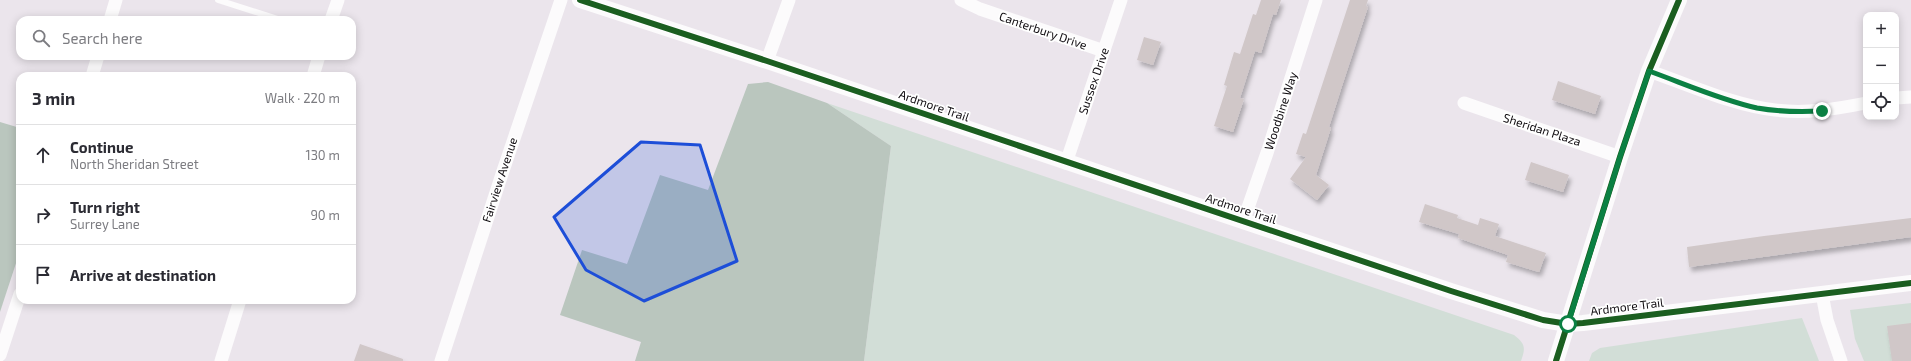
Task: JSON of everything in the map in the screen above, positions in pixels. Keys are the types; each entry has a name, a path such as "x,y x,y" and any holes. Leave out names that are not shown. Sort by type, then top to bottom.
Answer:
{"street":[{"path":"111,16 116,0"},
{"path":"332,16 338,0"},
{"name":"Fairview Avenue","path":"441,361 561,0"},
{"name":"Ardmore Trail","path":"580,0 767,61 1243,222 1543,320 1568,324 1911,283"},
{"path":"767,61 789,0"},
{"name":"Canterbury Drive","path":"961,0 980,9 1104,51"},
{"name":"Sussex Drive","path":"1066,163 1122,0"},
{"name":"Woodbine Way","path":"1243,222 1267,153 1316,0"},
{"path":"1556,361 1620,157 1649,71 1679,0"},
{"path":"93,72 97,60"},
{"path":"314,72 318,60"},
{"path":"1649,71 1739,103 1776,111 1822,111 1863,104"},
{"path":"1899,98 1911,98"},
{"name":"Sheridan Plaza","path":"1464,104 1620,157"},
{"path":"1822,294 1827,320 1841,361"},
{"path":"0,355 17,304"},
{"path":"221,361 239,304"}],"lane":[{"path":"218,0 268,16"}],"highlighted area":[{"path":"641,142 700,145 737,261 644,301 586,270 554,217"}],"shaded area":[{"path":"768,82 827,103 891,146 864,361 635,361 641,342 560,315 582,250 627,264 660,175 708,190 748,84"},
{"path":"827,103 1514,335 1524,346 1521,361 864,361 891,146"},
{"path":"0,122 16,127 16,263 0,312"},
{"path":"1911,303 1911,361 1864,361 1855,339 1850,310"},
{"path":"1802,318 1819,361 1589,361 1592,353 1600,348"}],"building":[{"path":"1261,0 1281,0 1276,15 1273,14 1261,53 1255,51 1240,98 1244,99 1233,132 1214,126 1227,86 1224,85 1234,52 1240,54 1253,14 1256,15"},
{"path":"1350,0 1368,0 1366,6 1368,7 1329,127 1331,128 1316,175 1329,185 1317,200 1290,179 1306,157 1296,154 1303,133 1306,134"},
{"path":"1144,37 1161,42 1153,65 1137,60"},
{"path":"1558,81 1601,96 1595,114 1552,100"},
{"path":"1531,162 1569,175 1563,192 1525,180"},
{"path":"1425,204 1458,215 1457,218 1478,225 1480,218 1499,224 1495,236 1546,253 1539,272 1506,262 1508,255 1458,238 1459,234 1419,222"},
{"path":"1911,218 1911,237 1689,267 1687,247"},
{"path":"1911,323 1911,361 1892,361 1887,326"},
{"path":"360,344 403,359 403,361 354,361"}],"cycle path":[{"path":"580,0 767,61 1451,291 1543,320 1568,324 1583,323 1911,283"},
{"path":"1556,361 1620,157 1649,71 1679,0"}],"route":[{"path":"1568,324 1620,157 1649,71 1757,108 1776,111 1822,111"}]}
